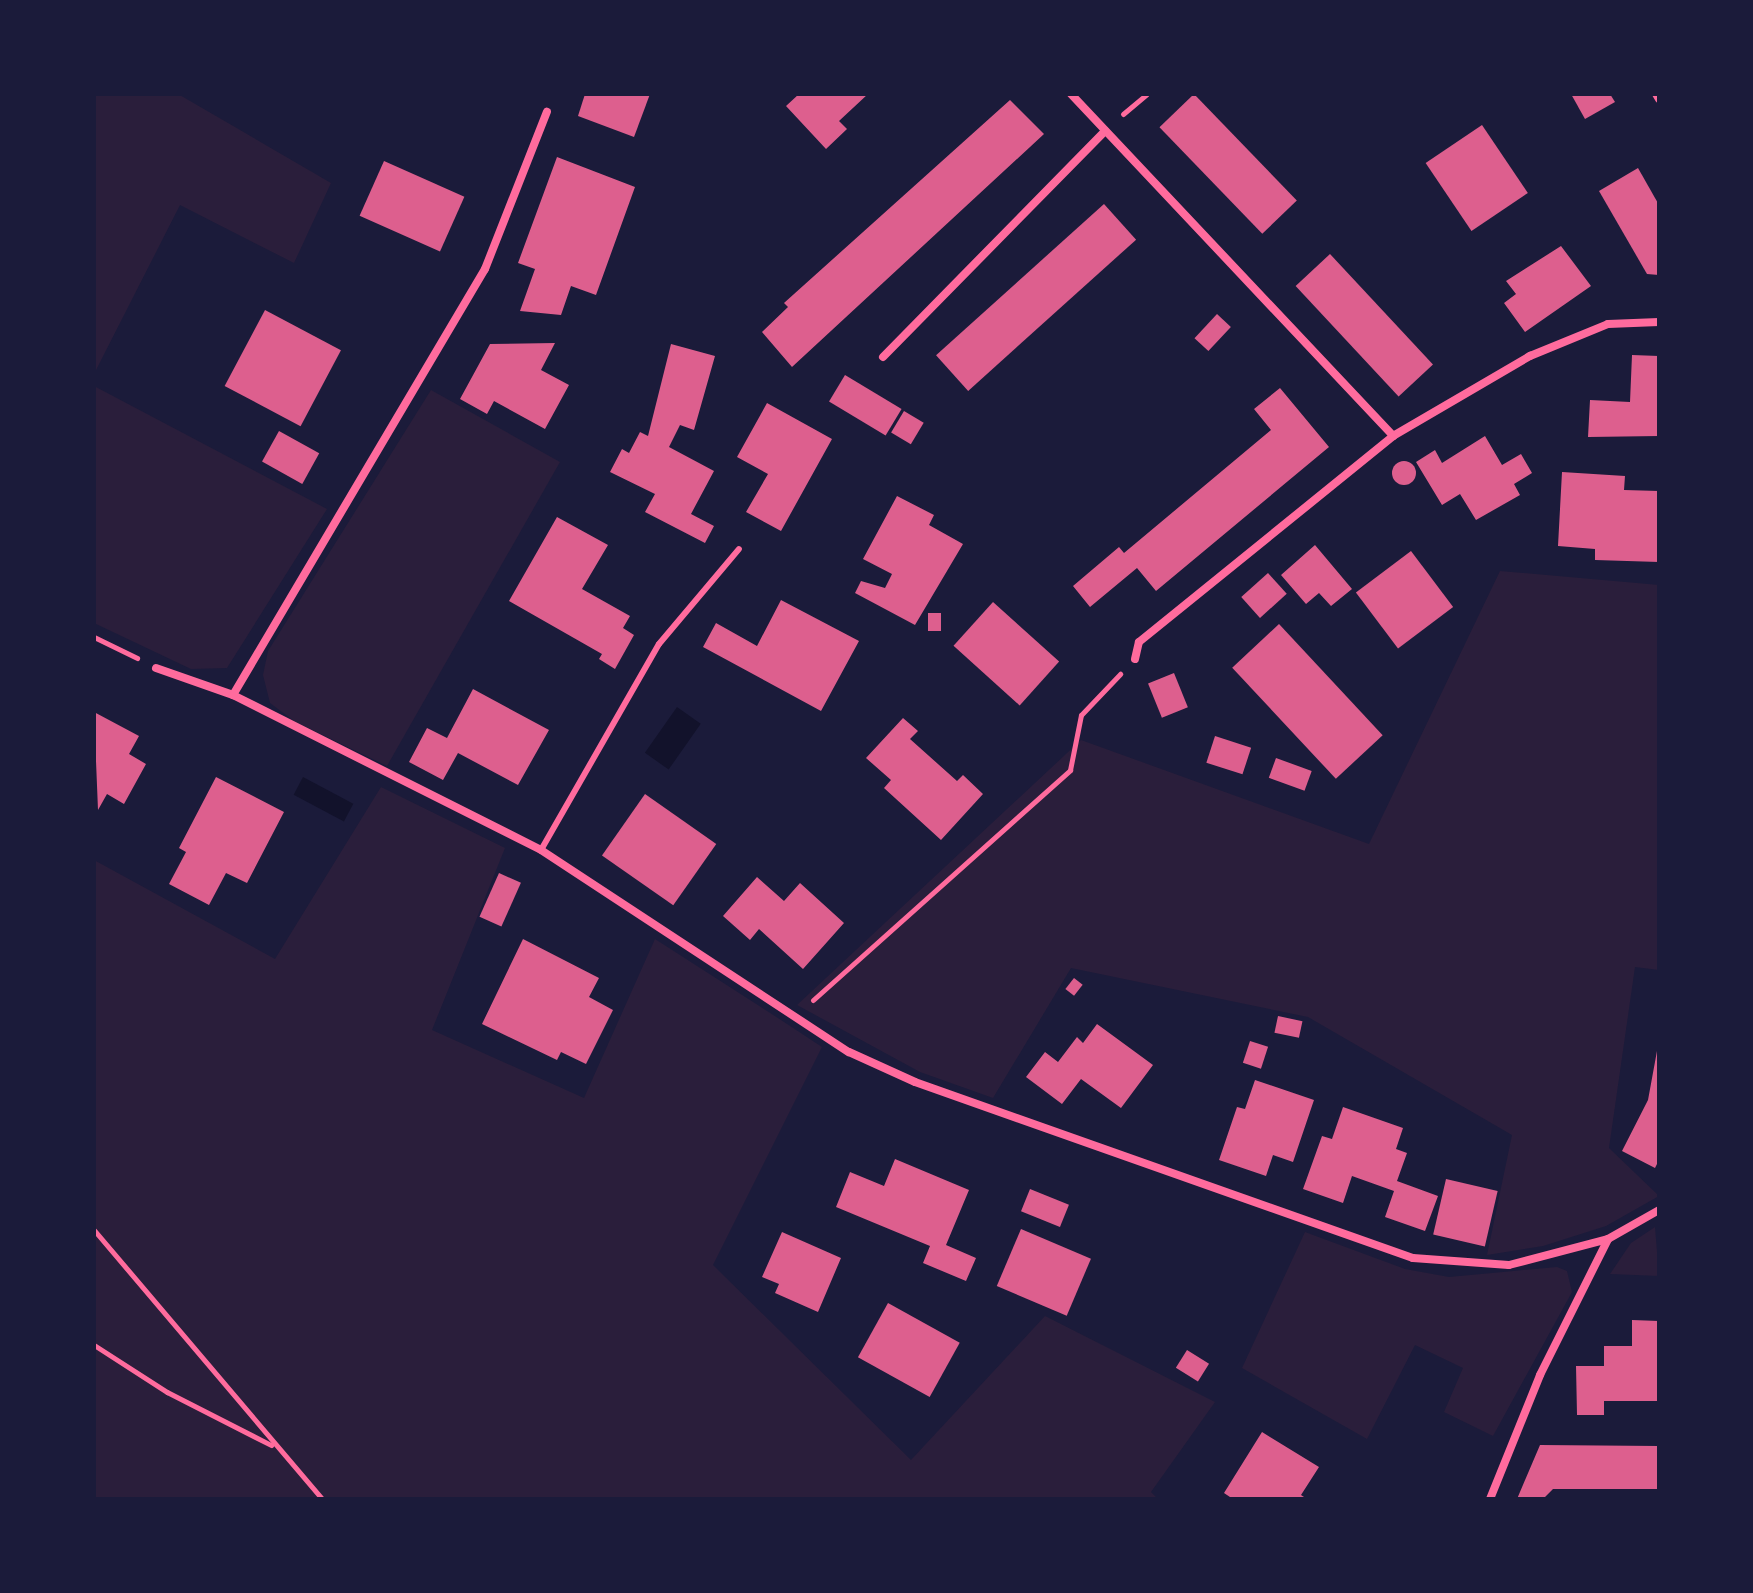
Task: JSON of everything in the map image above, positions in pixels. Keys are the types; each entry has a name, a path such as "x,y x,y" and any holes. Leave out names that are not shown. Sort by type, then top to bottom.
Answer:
{"street":[{"path":"1071,94 1393,436"},
{"path":"233,695 485,269 547,112"},
{"path":"883,357 1105,131"},
{"path":"1135,659 1139,642 1393,436 1530,356 1608,324 1659,322"},
{"path":"156,668 233,695 541,850 849,1052 915,1082 1413,1258 1509,1265 1608,1239 1659,1210"},
{"path":"1490,1499 1540,1375 1608,1239"}],"lane":[{"path":"541,850 659,644 739,549"}],"path":[{"path":"94,637 156,668"},
{"path":"794,1017 1070,770 1081,715 1135,659"},
{"path":"94,1230 322,1499"},
{"path":"94,1345 167,1392 275,1447"}],"shaded area":[{"path":"94,94 178,94 331,183 294,263 180,205 94,374"},
{"path":"94,386 327,509 227,668 191,669 94,623"},
{"path":"431,390 560,462 387,766 294,721 270,703 263,675 268,651"},
{"path":"1500,571 1659,585 1659,970 1635,967 1609,1148 1659,1196 1606,1226 1543,1246 1487,1255 1512,1135 1308,1017 1071,968 993,1098 920,1072 797,1005 1081,740 1369,844"},
{"path":"677,707 701,724 669,770 645,753"},
{"path":"303,777 353,804 344,821 294,795"},
{"path":"381,787 505,848 432,1030 584,1098 655,939 781,1020 822,1047 713,1265 911,1460 1045,1316 1215,1402 1151,1492 1158,1499 94,1499 94,860 275,959"},
{"path":"1655,1227 1659,1276 1610,1274 1631,1243"},
{"path":"1305,1232 1405,1269 1449,1277 1557,1267 1567,1271 1572,1292 1493,1436 1444,1412 1463,1368 1415,1345 1367,1439 1242,1368"}],"building":[{"path":"585,94 650,94 634,137 578,116"},
{"path":"799,94 868,94 839,121 847,129 826,149 786,106"},
{"path":"1194,94 1297,200 1262,234 1159,127"},
{"path":"1571,94 1610,94 1615,102 1585,119"},
{"path":"1010,100 1044,134 792,367 762,332 788,307 784,303"},
{"path":"1482,125 1528,193 1471,231 1426,163"},
{"path":"557,157 635,187 596,295 571,286 561,315 520,311 535,269 518,263"},
{"path":"384,161 464,197 440,252 360,216"},
{"path":"1638,168 1659,205 1659,275 1647,274 1599,191"},
{"path":"1104,204 1136,240 968,391 936,355"},
{"path":"1561,246 1591,286 1525,332 1504,303 1516,294 1506,281"},
{"path":"1330,254 1433,364 1399,396 1296,286"},
{"path":"265,310 341,350 301,426 225,386"},
{"path":"1217,314 1231,327 1208,351 1194,338"},
{"path":"555,343 541,370 569,385 545,429 494,401 487,414 460,399 490,344"},
{"path":"671,344 715,356 694,430 680,425 669,447 714,471 691,514 714,526 705,543 645,512 655,494 610,472 622,449 629,453 640,432 648,436"},
{"path":"1632,355 1659,356 1659,436 1588,437 1590,400 1630,402"},
{"path":"845,375 902,409 886,436 829,402"},
{"path":"1280,388 1329,447 1156,591 1137,568 1090,607 1073,586 1119,547 1124,553 1271,430 1254,409"},
{"path":"767,403 832,439 781,531 746,512 768,474 737,457"},
{"path":"904,411 924,423 911,444 891,432"},
{"path":"279,431 319,453 302,484 262,462"},
{"path":"1485,436 1502,465 1521,454 1532,473 1514,484 1520,495 1476,520 1460,494 1442,505 1416,462 1435,450 1442,463"},
{"path":"1404,461 1412,465 1416,473 1412,481 1404,485 1396,481 1392,473 1396,465"},
{"path":"1562,472 1625,476 1624,490 1659,491 1659,562 1595,560 1595,549 1558,546"},
{"path":"897,496 934,515 929,525 963,544 915,625 855,593 861,581 885,588 892,574 863,559"},
{"path":"557,517 608,545 582,589 630,616 623,628 634,635 615,669 599,659 602,654 509,601"},
{"path":"1315,545 1352,589 1331,606 1319,593 1306,604 1281,575"},
{"path":"1411,551 1453,607 1398,648 1356,593"},
{"path":"1268,573 1287,594 1260,618 1241,597"},
{"path":"781,600 859,641 821,711 703,647 716,623 757,646"},
{"path":"993,602 1059,662 1020,705 954,646"},
{"path":"928,613 941,613 941,631 928,631"},
{"path":"1279,624 1383,735 1336,779 1232,668"},
{"path":"1174,673 1188,707 1162,718 1148,683"},
{"path":"473,689 549,730 518,785 458,753 443,780 409,762 427,728 447,738"},
{"path":"94,712 139,736 129,754 146,764 124,804 107,794 98,810"},
{"path":"903,718 918,731 910,739 957,781 963,775 983,794 941,840 884,788 891,780 866,758"},
{"path":"1215,736 1251,748 1242,774 1206,763"},
{"path":"1276,758 1312,771 1305,791 1269,778"},
{"path":"216,777 284,812 247,883 226,873 209,905 169,884 186,852 179,848"},
{"path":"645,794 716,844 673,905 602,855"},
{"path":"499,873 521,883 501,927 479,917"},
{"path":"757,877 784,901 800,883 844,923 803,969 759,929 750,940 723,916"},
{"path":"523,939 599,978 589,997 613,1010 586,1064 561,1052 557,1060 482,1024"},
{"path":"1074,978 1083,985 1074,996 1065,989"},
{"path":"1278,1016 1302,1021 1299,1038 1274,1033"},
{"path":"1097,1024 1153,1065 1121,1108 1081,1079 1062,1104 1026,1077 1045,1052 1058,1062 1077,1037 1083,1043"},
{"path":"1659,1040 1659,1160 1655,1168 1622,1151 1648,1100"},
{"path":"1250,1041 1268,1047 1261,1069 1243,1063"},
{"path":"1255,1080 1314,1100 1293,1162 1273,1155 1266,1176 1219,1160 1237,1107 1245,1109"},
{"path":"1343,1107 1403,1128 1396,1149 1407,1153 1397,1181 1438,1196 1425,1231 1385,1217 1394,1191 1352,1176 1343,1203 1303,1189 1322,1136 1332,1139"},
{"path":"895,1159 969,1190 946,1245 976,1258 966,1281 923,1263 930,1246 836,1207 850,1172 884,1186"},
{"path":"1446,1179 1498,1191 1485,1246 1433,1235"},
{"path":"1030,1189 1069,1205 1060,1227 1021,1211"},
{"path":"1021,1229 1091,1259 1067,1316 997,1286"},
{"path":"782,1232 841,1258 818,1312 775,1293 779,1284 762,1277"},
{"path":"888,1303 960,1343 930,1397 858,1357"},
{"path":"1632,1320 1659,1321 1659,1401 1604,1401 1604,1415 1577,1415 1576,1366 1604,1366 1604,1346 1632,1346"},
{"path":"1187,1350 1209,1364 1198,1382 1176,1368"},
{"path":"1262,1432 1319,1467 1301,1495 1307,1499 1233,1499 1224,1493"},
{"path":"1540,1445 1659,1446 1659,1489 1553,1489 1543,1499 1517,1499"}]}
